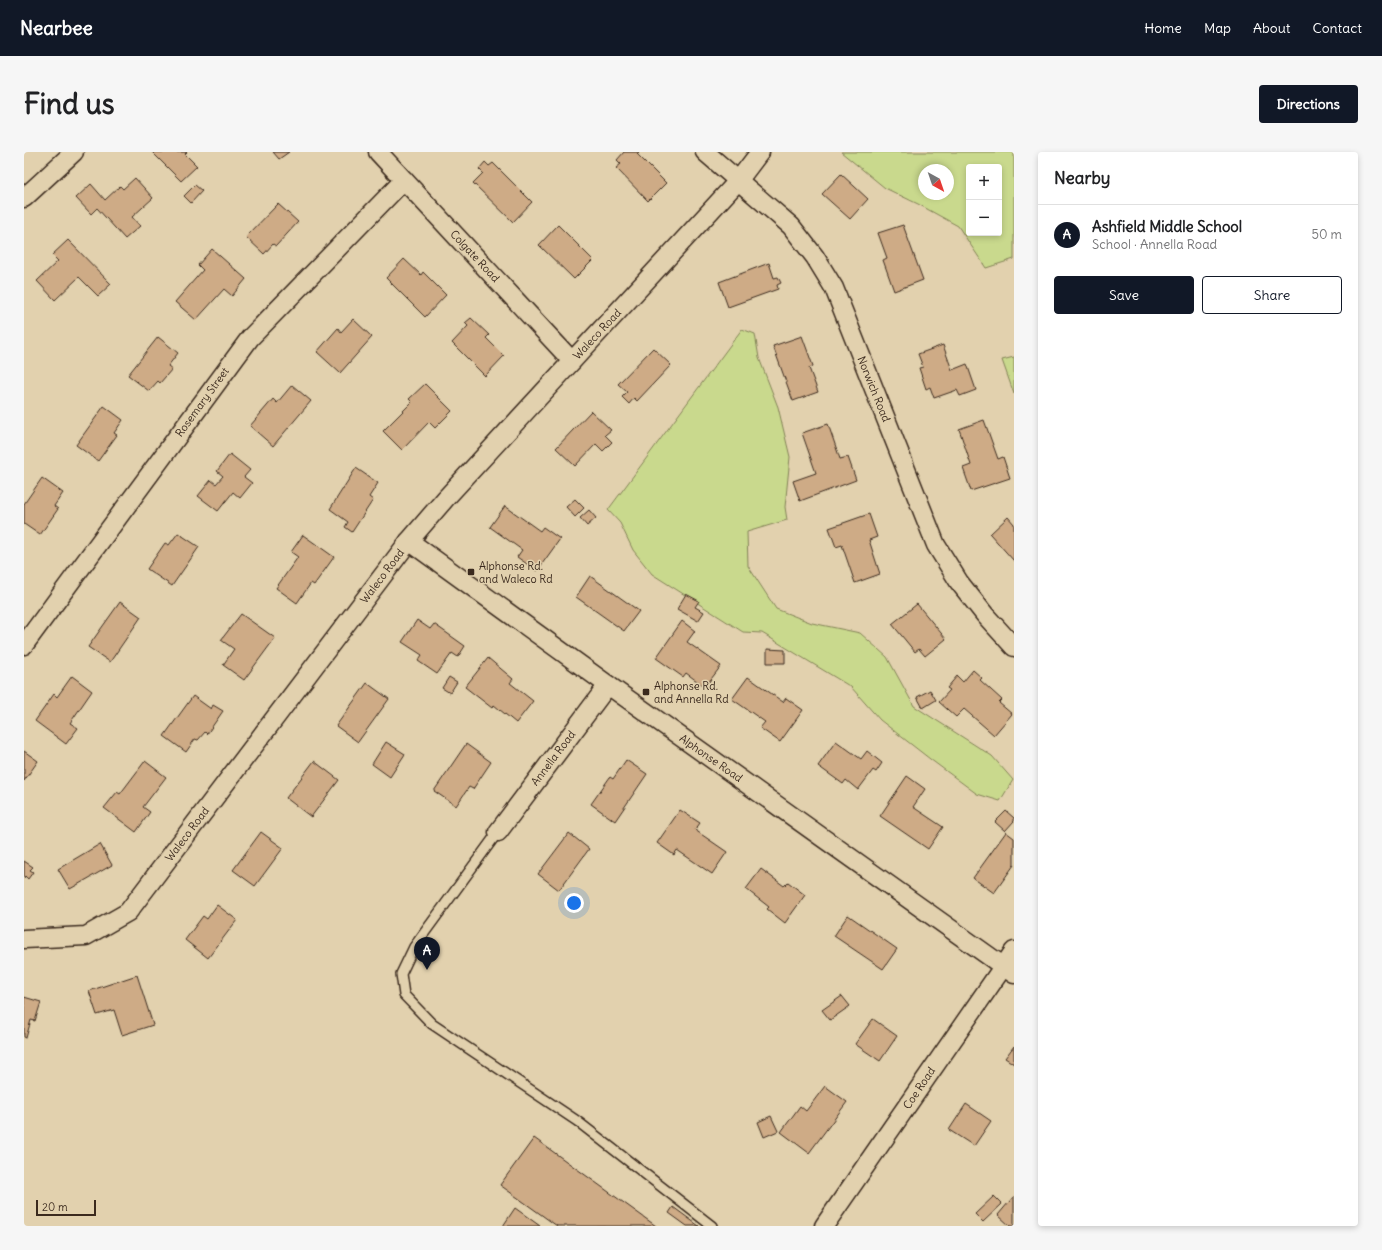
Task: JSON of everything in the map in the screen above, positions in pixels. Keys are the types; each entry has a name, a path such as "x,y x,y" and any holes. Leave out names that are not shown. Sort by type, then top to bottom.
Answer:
{"street":[{"path":"24,198 74,152"},
{"name":"Colgate Road","path":"378,152 572,361"},
{"name":"Norwich Road","path":"705,152 791,226 815,257 834,288 936,545 959,582 984,615 1014,647"},
{"name":"Waleco Road","path":"24,939 86,936 128,912 409,541 446,498 738,181 760,152"},
{"name":"Rosemary Street","path":"24,644 250,338 404,180"},
{"name":"Alphonse Road","path":"409,541 608,685 1008,970"},
{"name":"Annella Road","path":"498,832 608,685"},
{"name":"Coe Road","path":"824,1226 1008,970 1014,951"}],"lane":[{"path":"498,832 414,948 401,974 404,995 432,1024 576,1121 712,1226"}],"green space":[{"path":"841,152 1014,152 1014,259 986,268 958,226 885,188"},
{"path":"742,329 755,334 759,358 778,407 790,457 785,507 787,520 747,532 748,566 776,609 812,623 860,633 887,657 914,706 992,756 1013,780 1000,801 977,794 930,759 880,720 851,687 762,633 743,632 652,574 633,550 620,523 608,510"},
{"path":"1014,357 1014,394 1002,360"}],"building":[{"path":"152,152 187,152 185,154 197,166 181,181"},
{"path":"273,152 289,152 279,159"},
{"path":"624,152 639,152 637,154 666,183 648,201 616,168 621,164 617,160"},
{"path":"485,162 489,166 493,163 532,202 513,222 473,183 483,173 479,169"},
{"path":"841,174 868,199 850,219 822,194"},
{"path":"135,178 153,198 132,217 140,226 125,239 97,208 91,214 76,198 91,184 105,200 120,186 123,189"},
{"path":"195,185 202,191 191,203 184,196"},
{"path":"278,204 298,222 276,246 273,244 264,254 246,237"},
{"path":"558,225 593,260 574,279 539,245"},
{"path":"903,225 923,280 894,291 883,260 887,258 878,233"},
{"path":"68,240 111,284 98,296 79,277 55,300 37,281 58,261 52,255"},
{"path":"212,249 246,279 232,296 224,289 196,320 175,302 203,270 198,265"},
{"path":"404,259 421,275 423,272 446,295 425,317 386,278"},
{"path":"769,263 774,278 778,277 781,283 777,285 778,289 728,307 719,282"},
{"path":"471,318 489,335 486,338 504,356 485,376 452,343 468,326 465,323"},
{"path":"353,319 372,337 340,373 317,352 338,328 341,332"},
{"path":"802,336 813,366 809,368 818,392 793,401 773,346"},
{"path":"158,337 178,353 168,366 172,369 160,383 158,381 149,391 128,375"},
{"path":"943,345 952,370 967,364 976,390 960,396 957,390 934,398 930,387 926,389 919,368 923,367 918,354"},
{"path":"653,348 671,365 637,401 634,398 629,404 622,397 627,392 618,384"},
{"path":"425,384 452,411 435,428 429,422 402,450 383,431 412,402 409,399"},
{"path":"292,385 311,401 273,446 250,426 273,399 277,403"},
{"path":"104,406 123,420 114,433 117,435 98,461 76,445"},
{"path":"591,411 611,430 605,435 612,442 603,451 596,444 575,466 556,448"},
{"path":"984,420 998,459 1003,457 1010,478 971,491 963,468 971,465 959,429"},
{"path":"828,424 840,459 848,457 856,480 800,501 793,481 816,473 802,433"},
{"path":"230,454 250,470 244,477 252,483 240,498 233,492 218,511 198,496 211,480 216,484 223,476 217,471"},
{"path":"356,468 378,483 369,497 373,500 352,532 345,527 348,522 330,509"},
{"path":"42,478 63,493 54,506 58,509 40,535 24,524 24,504"},
{"path":"575,499 584,508 575,517 566,507"},
{"path":"505,506 540,531 543,527 560,539 537,571 517,557 522,550 490,527"},
{"path":"589,510 596,518 587,526 580,518"},
{"path":"869,514 877,537 869,540 880,574 855,583 842,545 836,547 829,528"},
{"path":"1008,517 1014,524 1014,561 990,534"},
{"path":"178,533 199,547 172,586 147,569 165,543 169,545"},
{"path":"303,535 334,557 314,585 311,583 297,603 276,588 298,557 291,552"},
{"path":"590,576 639,611 624,631 576,597"},
{"path":"686,594 699,601 695,607 704,612 698,621 677,609"},
{"path":"120,602 141,617 110,662 88,647"},
{"path":"917,604 946,639 925,656 919,649 915,652 892,624"},
{"path":"241,614 275,638 244,680 223,665 234,649 221,640"},
{"path":"417,620 430,629 434,624 465,646 458,657 452,653 437,674 418,661 422,655 402,642"},
{"path":"682,621 695,631 687,642 721,666 705,687 686,673 683,677 656,658"},
{"path":"767,649 785,650 785,663 767,663"},
{"path":"488,658 513,679 510,683 533,701 516,723 494,705 492,708 465,687"},
{"path":"973,670 982,678 980,680 1002,700 999,703 1012,714 994,735 964,709 956,717 939,702 950,690 947,688 957,676 963,682"},
{"path":"72,676 92,691 70,723 78,728 66,744 35,721 54,694 57,697"},
{"path":"449,677 457,682 450,693 442,688"},
{"path":"748,677 783,702 786,698 803,710 780,742 760,728 765,722 732,699"},
{"path":"367,683 389,699 358,742 336,726"},
{"path":"930,690 936,700 923,708 917,697"},
{"path":"193,696 211,709 213,705 223,711 207,734 205,732 198,740 195,739 186,752 164,736"},
{"path":"836,741 861,759 867,751 882,763 876,772 873,770 858,790 846,780 843,784 818,766"},
{"path":"386,742 405,754 390,777 372,764"},
{"path":"466,744 491,762 473,789 469,787 456,806 434,791"},
{"path":"24,751 38,761 24,781"},
{"path":"626,760 647,774 615,821 591,804 610,777 613,779"},
{"path":"145,761 166,777 143,807 150,812 136,832 104,808 117,792 120,794"},
{"path":"314,761 339,780 311,817 286,798"},
{"path":"907,776 925,789 913,807 943,827 928,849 880,816"},
{"path":"680,810 700,823 695,830 727,852 712,874 677,850 674,855 657,843"},
{"path":"1006,811 1014,818 1014,821 1005,831 995,822"},
{"path":"261,832 283,848 255,886 233,870"},
{"path":"1006,832 1014,838 1014,865 994,893 973,878"},
{"path":"569,833 589,849 559,890 538,874"},
{"path":"100,844 112,865 70,889 58,869"},
{"path":"24,861 33,867 30,870 33,872 28,879 25,876 24,878"},
{"path":"761,869 784,886 788,882 805,895 785,923 767,909 769,907 746,889"},
{"path":"217,905 237,920 208,958 185,940 203,916 207,919"},
{"path":"848,915 897,949 883,969 834,936"},
{"path":"137,975 153,1025 122,1035 114,1010 97,1015 89,991"},
{"path":"842,996 850,1006 830,1020 822,1010"},
{"path":"24,997 41,1002 35,1021 31,1020 26,1038 24,1037"},
{"path":"873,1019 897,1036 880,1061 855,1044"},
{"path":"1014,1046 1014,1064 1005,1058"},
{"path":"825,1086 847,1102 809,1153 781,1132 800,1106 806,1111"},
{"path":"966,1104 991,1121 974,1146 949,1130"},
{"path":"771,1116 778,1131 764,1137 758,1122"},
{"path":"534,1138 656,1226 557,1226 500,1185"},
{"path":"994,1196 1002,1204 983,1222 975,1214"},
{"path":"1014,1196 1014,1226 1010,1226 998,1215"},
{"path":"673,1207 699,1226 687,1226 669,1213"},
{"path":"515,1208 540,1226 503,1226"}],"place":[{"name":"Alphonse Rd. and Waleco Rd","path":"471,572"},
{"name":"Alphonse Rd. and Annella Rd","path":"646,692"},
{"name":"Ashfield Middle School","path":"427,970"}]}
